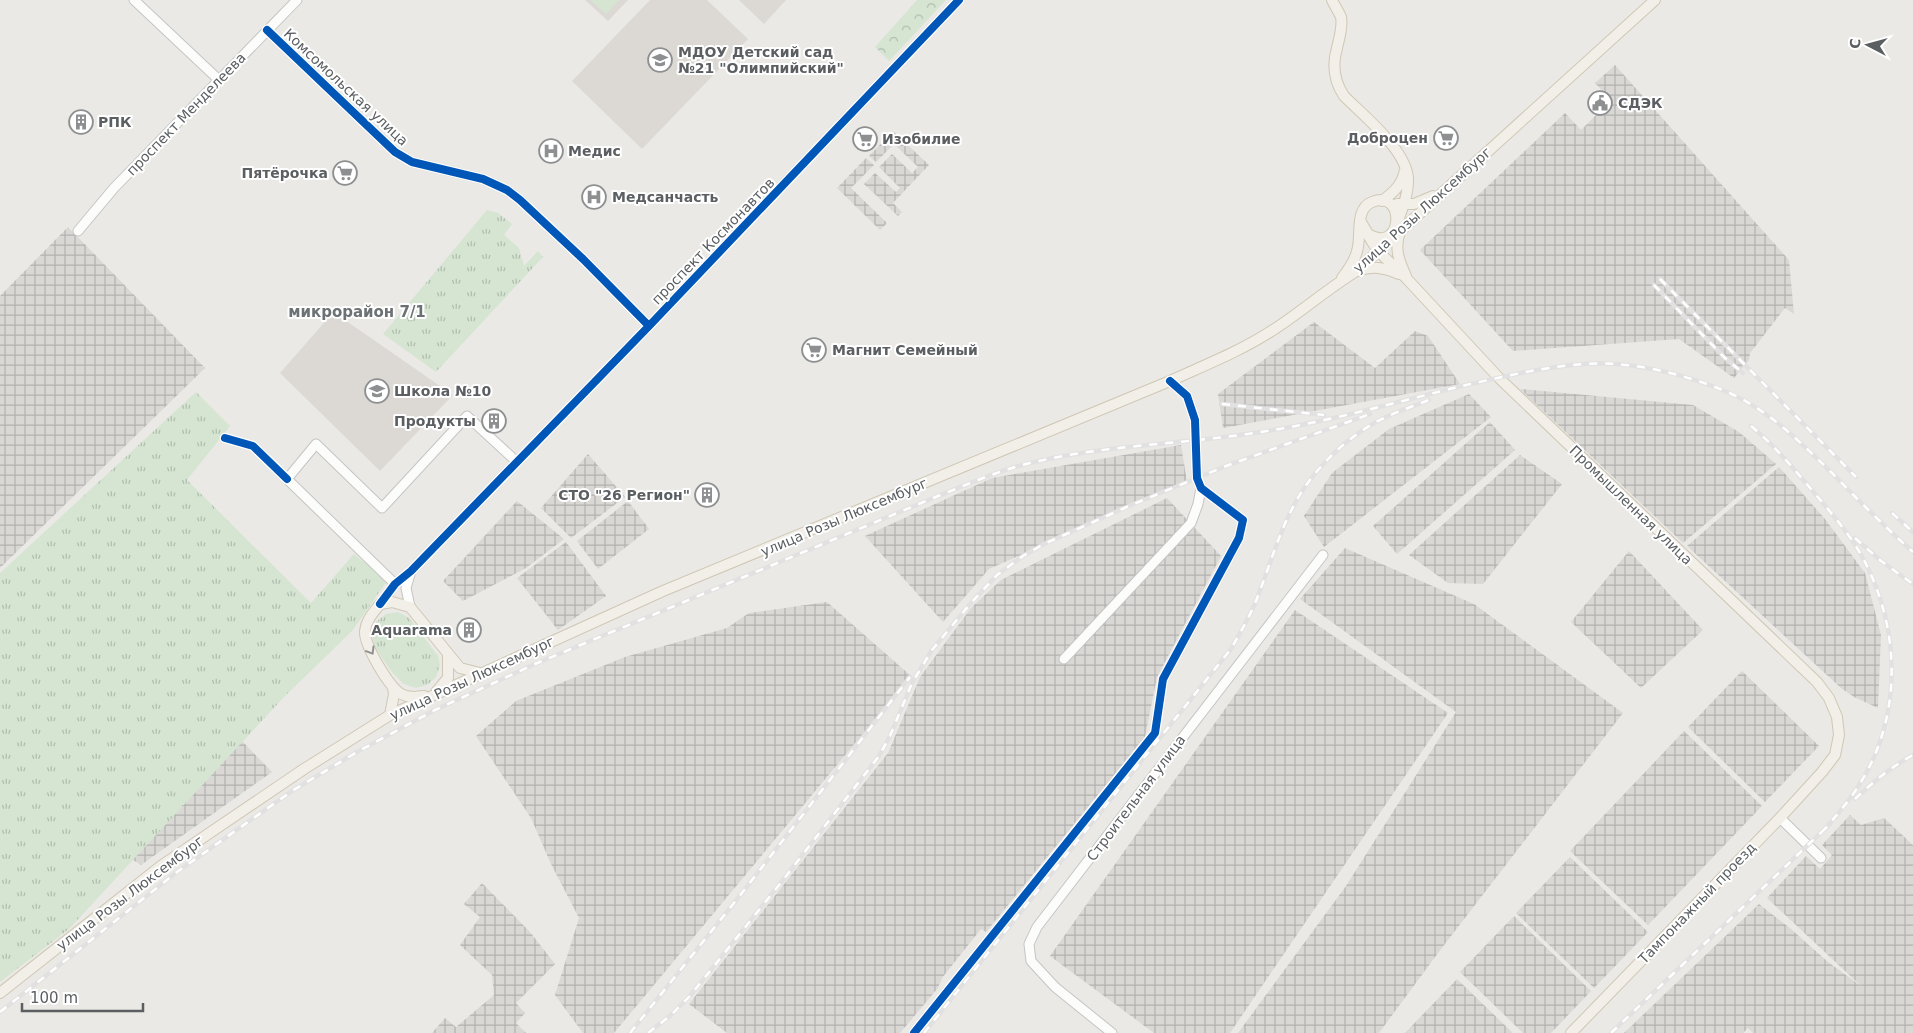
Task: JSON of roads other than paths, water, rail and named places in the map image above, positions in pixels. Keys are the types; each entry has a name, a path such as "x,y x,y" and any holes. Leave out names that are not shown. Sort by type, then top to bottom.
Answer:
{"main road":[{"path":"1332,0 1341,18 1341,35 1334,64 1335,78 1340,90 1392,144 1405,164 1408,181 1397,243 1398,257 1404,277"},
{"name":"улица Розы Люксембург","path":"0,993 161,866 318,759 390,715 663,592 1170,381 1241,348 1273,330 1354,272 1378,252 1399,227 1441,192 1655,0"},
{"path":"1384,201 1402,182 1405,164"},
{"path":"1338,282 1356,254 1359,243 1361,214 1366,206 1375,201 1403,205 1414,204 1441,192"},
{"path":"1384,201 1395,210 1399,227"},
{"path":"1360,222 1366,232 1376,237 1387,236 1399,227"},
{"name":"Промышленная улица","path":"1366,232 1378,252 1499,378 1817,682 1829,698 1837,717 1839,735 1835,755 1822,772"},
{"path":"1354,272 1373,267 1384,268 1404,277"},
{"path":"390,715 394,694 393,688 366,644 365,638 367,621 380,604 392,602 410,607 460,668 481,673"},
{"path":"393,688 406,696 433,696 446,683 448,678 448,654"},
{"name":"Тампонажный проезд","path":"1571,1033 1780,818 1822,772"}],"street":[{"path":"134,0 219,80"},
{"name":"проспект Менделеева","path":"78,231 114,188 297,0"},
{"name":"проспект Космонавтов","path":"380,604 396,584 411,571 649,326 959,0"},
{"name":"Комсомольская улица","path":"267,30 404,159 483,179 507,190 520,200 583,259 649,326"},
{"path":"914,1033 1155,733 1163,679 1239,538 1243,520 1201,488 1196,478 1195,420 1187,396 1170,381"},
{"path":"287,479 316,444 382,508 467,416 517,462"},
{"path":"225,438 253,446 396,584"},
{"path":"1064,659 1190,524 1198,504 1201,488"},
{"name":"Строительная улица","path":"1112,1033 1055,987 1031,961 1028,944 1038,927 1323,555"},
{"path":"410,607 406,588 411,571"},
{"path":"1780,818 1821,858"}],"railway":[{"path":"1660,279 1856,477"},
{"path":"1654,285 1725,358 1743,373"},
{"path":"0,1012 177,872 292,791 357,752 435,710 535,664 938,496 988,476 1026,464 1092,451 1227,437 1281,429 1334,418 1466,385 1560,366 1579,364 1630,365 1695,380 1736,396 1752,405 1794,437 1913,552"},
{"path":"924,1033 1231,649 1256,601 1287,520 1299,496 1317,471 1339,449 1363,430 1389,416 1429,400"},
{"path":"1222,404 1324,415"},
{"path":"648,1033 670,1016 690,996 879,756 890,736 912,683 932,650 997,575 1023,556 1044,544 1129,506 1226,466 1370,414"},
{"path":"1751,426 1793,467 1849,536 1865,562 1877,591 1886,621 1891,651 1891,681 1888,712 1880,741 1868,770 1851,797 1825,829"},
{"path":"1892,513 1913,532"},
{"path":"1855,538 1881,561 1913,584"},
{"path":"630,1033 910,677"},
{"path":"1855,799 1882,775 1913,755"},
{"path":"1611,1033 1830,824"}],"place":[{"name":"МДОУ Детский сад №21 \"Олимпийский\"","path":"660,60"},
{"name":"СДЭК","path":"1600,103"},
{"name":"РПК","path":"81,122"},
{"name":"Доброцен","path":"1446,138"},
{"name":"Изобилие","path":"865,139"},
{"name":"Медис","path":"551,151"},
{"name":"Пятёрочка","path":"345,173"},
{"name":"Медсанчасть","path":"594,197"},
{"name":"Магнит Семейный","path":"814,350"},
{"name":"Школа №10","path":"377,391"},
{"name":"Продукты","path":"494,421"},
{"name":"СТО \"26 Регион\"","path":"707,495"},
{"name":"Aquarama","path":"469,630"}],"district":[{"name":"микрорайон 7/1","path":"357,312"}]}
